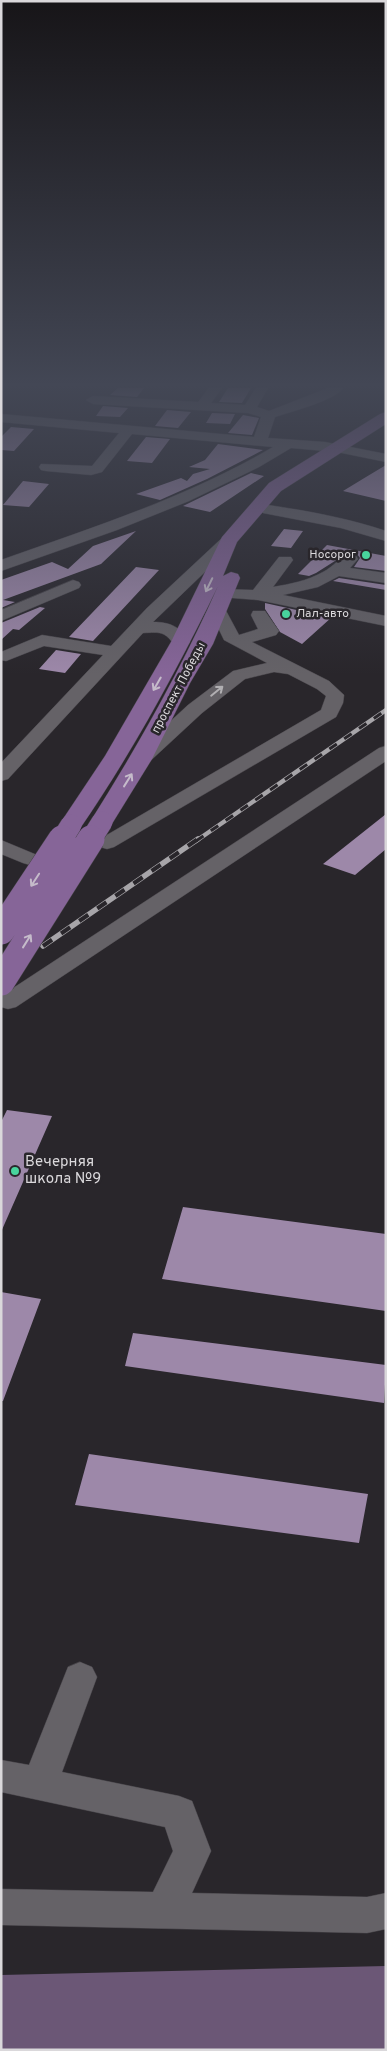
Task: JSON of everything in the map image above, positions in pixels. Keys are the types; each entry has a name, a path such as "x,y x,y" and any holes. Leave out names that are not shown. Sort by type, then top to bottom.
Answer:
{"main road":[{"name":"проспект Победы","path":"1,931 116,756 182,642 217,569 228,540 275,487 281,484"},
{"name":"проспект Победы","path":"4,992 105,832 180,683 203,644 248,539 268,510 298,484"}],"street":[{"path":"5,563 189,496 215,484"},
{"path":"268,510 322,518 386,536"},
{"path":"322,518 377,517"},
{"path":"1,774 137,628 228,540"},
{"path":"258,595 285,560"},
{"path":"105,832 329,713 334,704 335,694 323,685 288,669 230,636 222,602 316,583 345,565 386,578"},
{"path":"1,616 73,585"},
{"path":"258,595 386,621"},
{"path":"237,641 270,631 263,624 259,615"},
{"path":"137,628 168,628 178,633 182,642"},
{"path":"6,656 42,640 114,652"},
{"path":"141,759 195,709 240,675 274,667 288,669"},
{"name":"проспект Победы","path":"4,992 386,752"},
{"path":"1,846 30,859"},
{"path":"40,1784 80,1677"},
{"path":"1,1776 179,1813 192,1851 164,1911"},
{"path":"1,1908 367,1915 386,1911"}],"shaded area":[{"path":"386,1966 386,2050 1,2050 1,1975"}],"building":[{"path":"21,484 49,484 29,507 3,505"},
{"path":"165,484 196,484 160,500 136,494"},
{"path":"229,484 252,484 210,512 183,506"},
{"path":"355,484 386,484 386,501 343,491"},
{"path":"284,529 303,531 291,548 271,546"},
{"path":"136,531 101,564 3,600 15,602 1,608 1,580 52,562 68,569 93,546"},
{"path":"327,545 386,556 386,571 354,567 360,558 357,554 349,552 316,573 309,576 298,574"},
{"path":"136,567 159,570 93,641 69,637"},
{"path":"339,578 386,585 386,590 333,581"},
{"path":"265,603 332,617 302,644 280,632 265,609"},
{"path":"40,607 45,608 19,630 13,629 1,640 1,623"},
{"path":"56,650 81,654 65,673 39,669"},
{"path":"386,814 386,849 355,875 323,864"},
{"name":"Вечерняя школа №9","path":"7,1110 52,1116 1,1232 1,1122"},
{"path":"183,1207 386,1234 386,1311 162,1279"},
{"path":"1,1292 41,1299 3,1401 1,1401"},
{"path":"133,1333 386,1365 384,1403 125,1366"},
{"path":"89,1454 368,1494 359,1543 75,1505"}],"railway":[{"path":"196,841 386,710"},
{"path":"43,946 198,839"}],"place":[{"name":"Носорог","path":"366,555"},
{"name":"Лал-авто","path":"286,614"},
{"name":"Вечерняя школа №9","path":"15,1171"}]}
